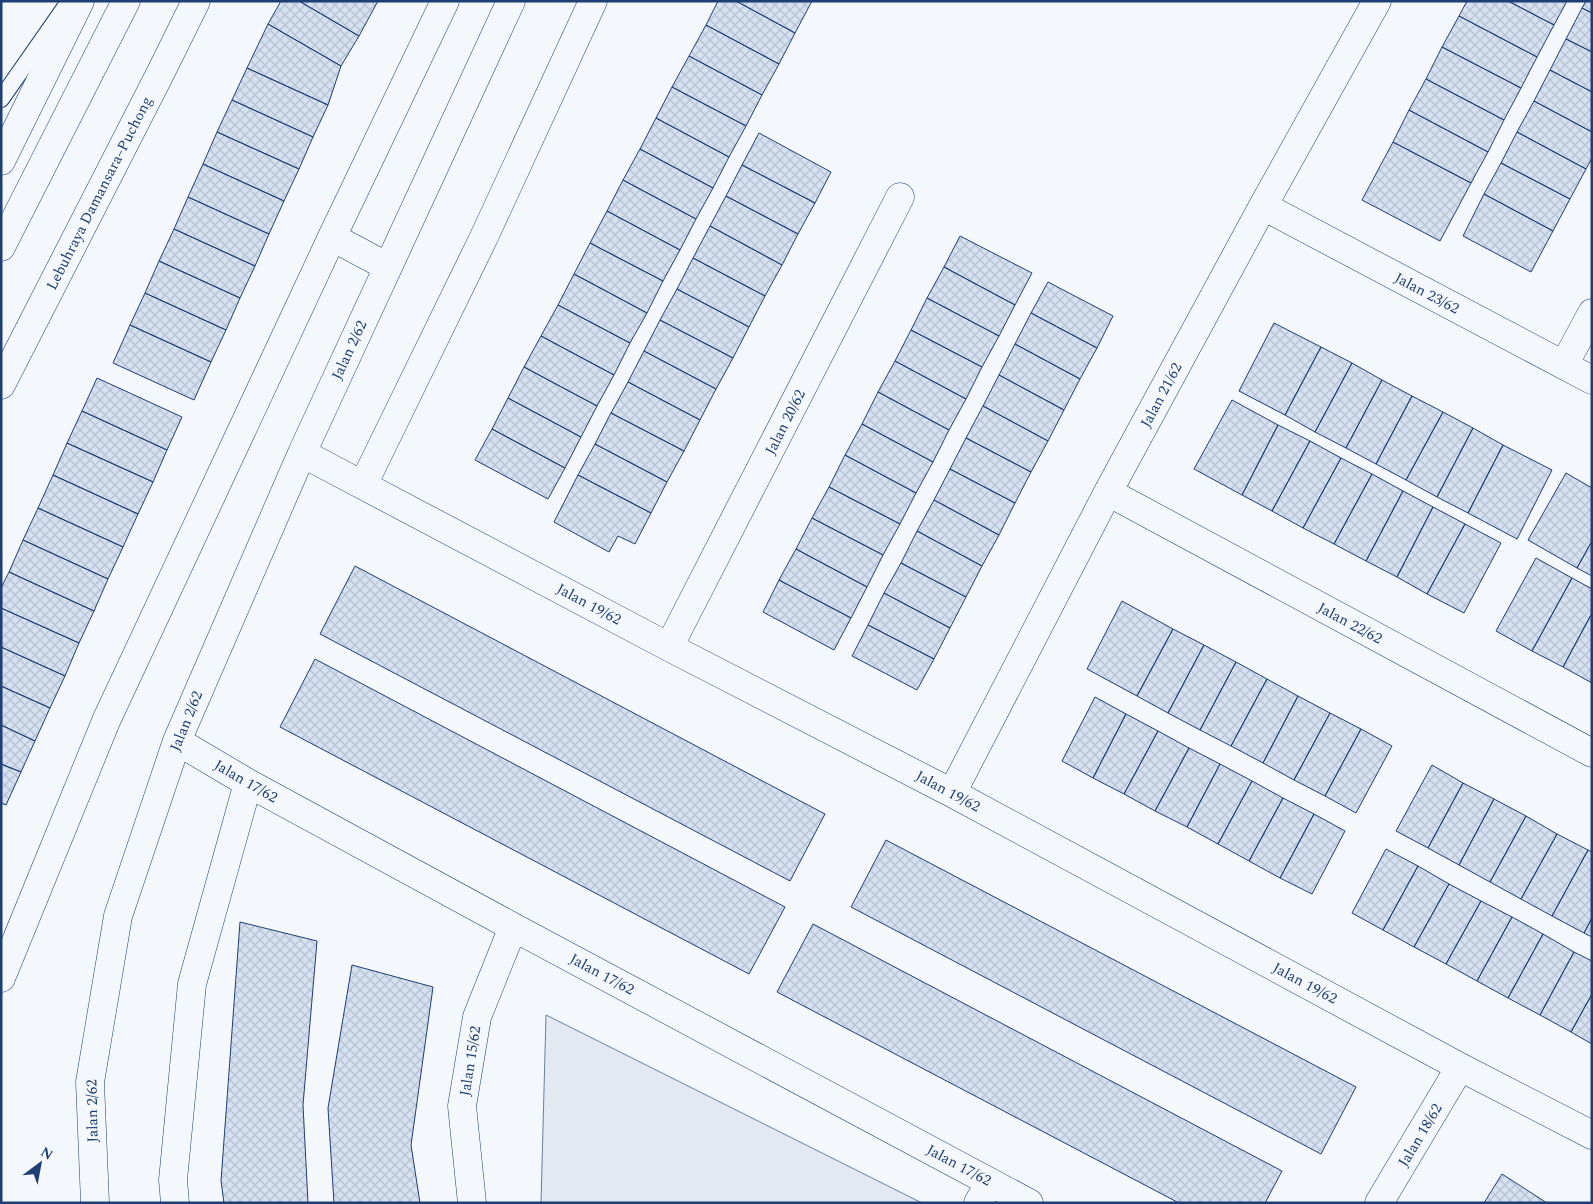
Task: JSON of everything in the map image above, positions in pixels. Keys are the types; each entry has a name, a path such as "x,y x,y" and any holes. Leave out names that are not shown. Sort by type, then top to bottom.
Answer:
{"main road":[{"path":"1,161 80,1"},
{"name":"Lebuhraya Damansara–Puchong","path":"1,385 162,72 196,1"},
{"path":"1,978 106,721 444,1"},
{"name":"Jalan 2/62","path":"95,1203 90,1082 118,916 177,741 302,453 511,1"},
{"path":"363,485 484,237 594,1"},
{"name":"Jalan 21/62","path":"952,793 1108,492 1377,1"},
{"path":"1,247 120,12"},
{"name":"Jalan 20/62","path":"669,647 900,197"},
{"name":"Jalan 23/62","path":"1263,206 1592,380"},
{"path":"332,237 388,267"},
{"path":"1564,365 1592,313"},
{"name":"Jalan 19/62","path":"302,453 669,647 952,793 1460,1067 1592,1135"},
{"name":"Jalan 22/62","path":"1108,492 1592,753"},
{"name":"Jalan 17/62","path":"177,741 248,783 513,926 984,1192 1029,1203"},
{"path":"175,1203 173,1180 192,984 248,783"},
{"name":"Jalan 15/62","path":"472,1203 462,1106 477,1017 513,926"},
{"name":"Jalan 18/62","path":"1379,1203 1460,1067"}],"lane":[{"path":"1,99 69,1"}],"shaded area":[{"path":"546,1015 922,1203 541,1203"}],"building":[{"path":"281,1 299,1 359,36 341,66 268,24"},
{"path":"299,1 378,1 359,36"},
{"path":"718,1 736,1 795,33 779,64 706,25"},
{"path":"736,1 812,1 795,33"},
{"path":"1467,1 1508,1 1554,25 1537,57 1459,16"},
{"path":"1508,1 1567,1 1554,25"},
{"path":"1586,1 1592,1 1592,13 1582,8"},
{"path":"1582,8 1592,13 1592,52 1566,39"},
{"path":"1459,16 1537,57 1521,88 1442,47"},
{"path":"268,24 341,66 328,105 247,68"},
{"path":"706,25 779,64 762,95 689,56"},
{"path":"1566,39 1592,52 1592,92 1550,70"},
{"path":"1442,47 1521,88 1504,120 1426,79"},
{"path":"689,56 762,95 746,126 672,87"},
{"path":"247,68 328,105 313,137 232,100"},
{"path":"1550,70 1592,92 1592,132 1534,101"},
{"path":"1426,79 1504,120 1488,152 1409,110"},
{"path":"672,87 746,126 729,157 656,118"},
{"path":"232,100 313,137 299,169 217,132"},
{"path":"1534,101 1592,132 1592,158 1586,169 1517,132"},
{"path":"1409,110 1488,152 1471,183 1393,142"},
{"path":"656,118 729,157 713,188 640,149"},
{"path":"217,132 299,169 284,201 203,164"},
{"path":"1517,132 1586,169 1570,199 1501,163"},
{"path":"759,133 831,172 815,203 742,165"},
{"path":"1393,142 1471,183 1440,241 1362,200"},
{"path":"640,149 713,188 696,219 623,180"},
{"path":"1501,163 1570,199 1553,231 1484,194"},
{"path":"203,164 284,201 269,234 188,197"},
{"path":"742,165 815,203 798,234 726,196"},
{"path":"623,180 696,219 680,250 607,211"},
{"path":"1484,194 1553,231 1531,272 1463,236"},
{"path":"726,196 798,234 782,265 710,226"},
{"path":"188,197 269,234 255,266 174,229"},
{"path":"607,211 680,250 663,281 590,243"},
{"path":"710,226 782,265 765,296 693,258"},
{"path":"174,229 255,266 240,298 159,261"},
{"path":"960,236 1032,273 1015,305 944,267"},
{"path":"590,243 663,281 647,313 574,274"},
{"path":"693,258 765,296 749,327 677,289"},
{"path":"159,261 240,298 226,330 145,293"},
{"path":"944,267 1015,305 999,336 927,298"},
{"path":"574,274 647,313 630,343 558,305"},
{"path":"1048,282 1113,316 1097,348 1031,313"},
{"path":"677,289 749,327 733,358 660,320"},
{"path":"145,293 226,330 211,362 130,325"},
{"path":"927,298 999,336 982,367 911,330"},
{"path":"558,305 630,343 614,375 541,336"},
{"path":"1031,313 1097,348 1080,379 1015,344"},
{"path":"660,320 733,358 716,389 644,351"},
{"path":"1274,323 1321,347 1285,415 1239,391"},
{"path":"130,325 211,362 194,400 113,363"},
{"path":"911,330 982,367 966,399 895,361"},
{"path":"541,336 614,375 597,406 524,367"},
{"path":"1015,344 1080,379 1064,410 999,375"},
{"path":"1321,347 1352,363 1315,432 1285,415"},
{"path":"644,351 716,389 700,420 628,382"},
{"path":"895,361 966,399 949,430 878,392"},
{"path":"1352,363 1382,380 1346,448 1315,432"},
{"path":"524,367 597,406 581,437 508,398"},
{"path":"999,375 1064,410 1048,441 983,406"},
{"path":"97,378 182,417 167,450 82,411"},
{"path":"1382,380 1412,396 1376,464 1346,448"},
{"path":"628,382 700,420 684,451 611,413"},
{"path":"878,392 949,430 933,462 862,424"},
{"path":"1412,396 1443,412 1406,480 1376,464"},
{"path":"508,398 581,437 565,468 492,429"},
{"path":"1232,400 1278,425 1242,495 1194,469"},
{"path":"983,406 1048,441 1031,472 966,438"},
{"path":"82,411 167,450 153,482 67,443"},
{"path":"1443,412 1473,428 1437,497 1406,480"},
{"path":"611,413 684,451 667,482 595,444"},
{"path":"862,424 933,462 916,493 845,455"},
{"path":"1278,425 1310,441 1272,511 1242,495"},
{"path":"1473,428 1503,445 1468,513 1437,497"},
{"path":"492,429 565,468 548,499 475,460"},
{"path":"966,438 1031,472 1015,503 950,469"},
{"path":"1310,441 1341,458 1303,528 1272,511"},
{"path":"67,443 153,482 138,514 53,475"},
{"path":"595,444 667,482 651,513 578,475"},
{"path":"1503,445 1552,470 1517,539 1468,513"},
{"path":"845,455 916,493 900,524 829,487"},
{"path":"1341,458 1372,474 1334,544 1303,528"},
{"path":"950,469 1015,503 999,535 934,500"},
{"path":"1566,473 1592,488 1592,541 1577,568 1528,540"},
{"path":"1372,474 1403,491 1366,561 1334,544"},
{"path":"53,475 138,514 123,547 38,508"},
{"path":"578,475 651,513 635,544 618,536 609,552 554,522"},
{"path":"829,487 900,524 883,555 812,518"},
{"path":"1403,491 1433,507 1397,577 1366,561"},
{"path":"934,500 999,535 982,566 917,531"},
{"path":"1433,507 1465,524 1427,594 1397,577"},
{"path":"38,508 123,547 108,579 23,540"},
{"path":"812,518 883,555 867,587 796,549"},
{"path":"1465,524 1501,543 1464,613 1427,594"},
{"path":"917,531 982,566 966,597 901,563"},
{"path":"23,540 108,579 94,611 9,572"},
{"path":"1592,541 1592,576 1577,568"},
{"path":"796,549 867,587 851,618 779,580"},
{"path":"1536,558 1572,578 1532,651 1496,631"},
{"path":"901,563 966,597 950,628 884,593"},
{"path":"355,566 825,814 790,881 320,634"},
{"path":"9,572 94,611 79,643 1,608 1,588"},
{"path":"1572,578 1592,589 1592,613 1563,667 1532,651"},
{"path":"779,580 851,618 834,650 763,612"},
{"path":"884,593 950,628 934,659 868,625"},
{"path":"1122,601 1173,629 1137,696 1087,669"},
{"path":"1,608 79,643 65,676 1,647"},
{"path":"1592,613 1592,683 1563,667"},
{"path":"868,625 934,659 917,690 852,656"},
{"path":"1173,629 1204,645 1168,713 1137,696"},
{"path":"1204,645 1236,662 1200,730 1168,713"},
{"path":"1,647 65,676 50,708 1,686"},
{"path":"315,659 785,907 749,974 280,727"},
{"path":"1236,662 1267,679 1231,746 1200,730"},
{"path":"1267,679 1298,696 1263,763 1231,746"},
{"path":"1,686 50,708 35,741 1,725"},
{"path":"1298,696 1330,713 1294,780 1263,763"},
{"path":"1095,697 1126,714 1093,778 1062,761"},
{"path":"1330,713 1361,729 1325,796 1294,780"},
{"path":"1126,714 1158,731 1124,794 1093,778"},
{"path":"1,725 35,741 21,772 1,764"},
{"path":"1361,729 1392,746 1356,813 1325,796"},
{"path":"1158,731 1189,748 1155,811 1124,794"},
{"path":"1189,748 1220,764 1187,827 1155,811"},
{"path":"1,764 21,772 6,805 1,803"},
{"path":"1220,764 1252,781 1218,844 1187,827"},
{"path":"1432,765 1463,783 1428,848 1396,831"},
{"path":"1252,781 1283,798 1249,861 1218,844"},
{"path":"1463,783 1494,799 1459,865 1428,848"},
{"path":"1283,798 1314,814 1280,878 1249,861"},
{"path":"1494,799 1526,816 1490,882 1459,865"},
{"path":"1314,814 1345,831 1312,894 1280,878"},
{"path":"1526,816 1557,834 1521,899 1490,882"},
{"path":"1557,834 1588,850 1552,916 1521,899"},
{"path":"886,840 1356,1087 1321,1154 851,907"},
{"path":"1386,849 1418,866 1383,930 1352,913"},
{"path":"1588,850 1592,852 1592,918 1584,933 1552,916"},
{"path":"1418,866 1449,884 1414,947 1383,930"},
{"path":"1449,884 1481,901 1446,964 1414,947"},
{"path":"1481,901 1512,917 1477,981 1446,964"},
{"path":"1512,917 1543,934 1508,998 1477,981"},
{"path":"1592,918 1592,937 1584,933"},
{"path":"240,922 317,941 303,1105 308,1203 224,1203 221,1181"},
{"path":"813,924 1282,1171 1265,1203 1179,1203 777,992"},
{"path":"1543,934 1574,952 1540,1015 1508,998"},
{"path":"1574,952 1592,961 1592,994 1571,1032 1540,1015"},
{"path":"352,965 433,987 411,1145 420,1203 334,1203 328,1108"},
{"path":"1592,994 1592,1044 1571,1032"},
{"path":"1502,1174 1547,1203 1484,1203"}]}
